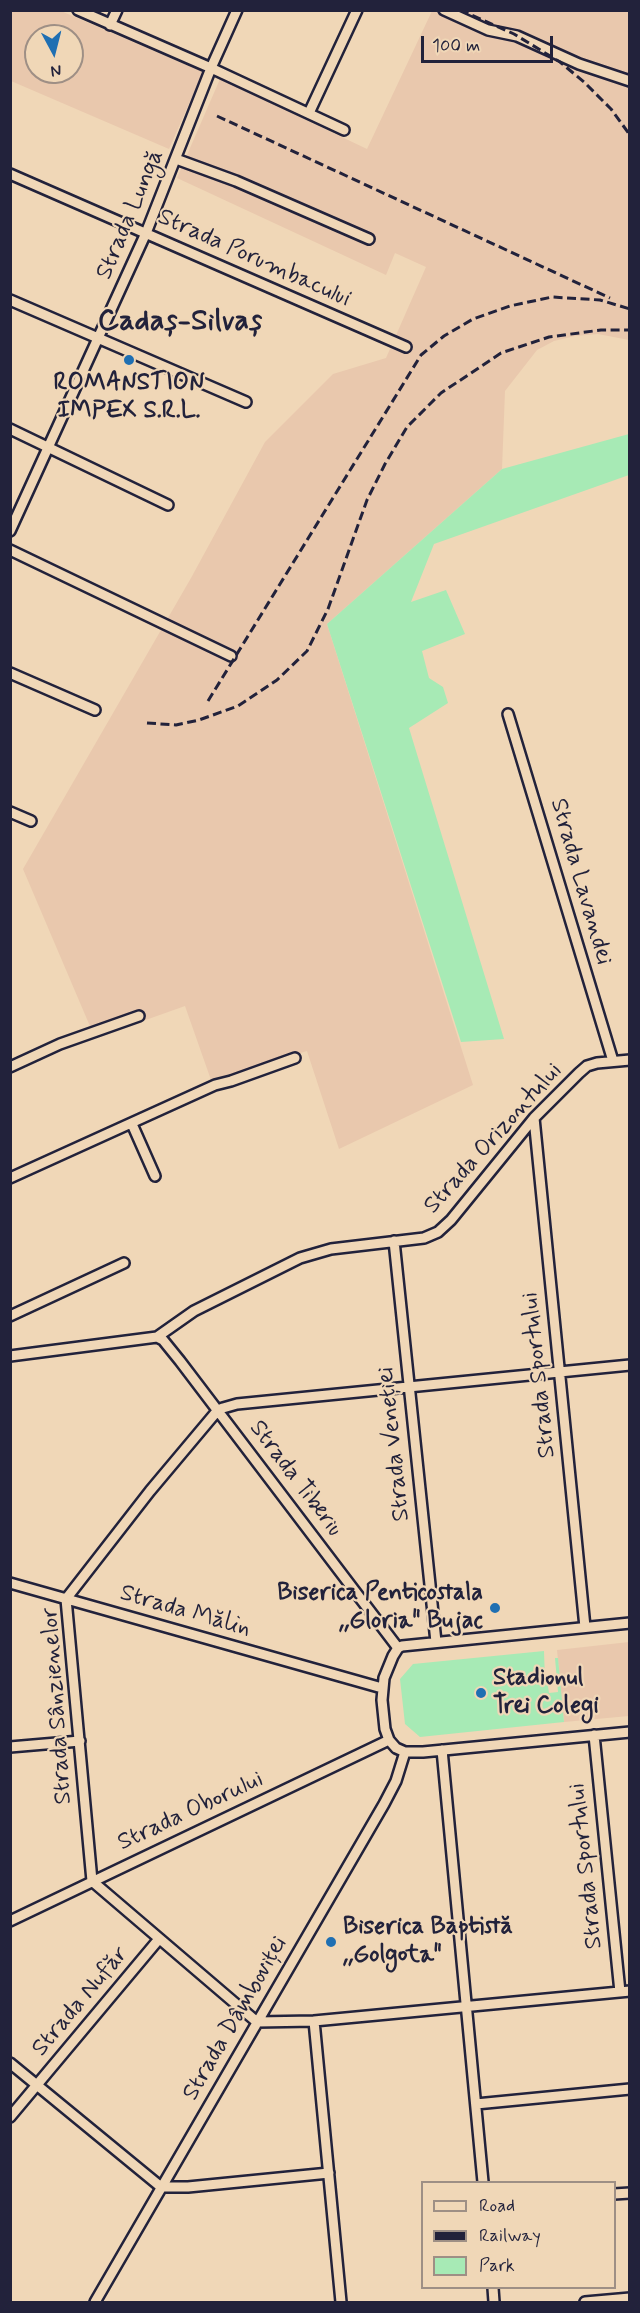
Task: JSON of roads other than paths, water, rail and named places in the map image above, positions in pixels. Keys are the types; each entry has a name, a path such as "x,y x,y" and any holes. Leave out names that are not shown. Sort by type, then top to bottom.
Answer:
{"street":[{"path":"78,10 211,68 344,130"},
{"path":"110,24 117,10"},
{"name":"Strada Lungă","path":"10,531 146,233 211,68 237,10"},
{"path":"309,113 357,10"},
{"path":"444,10 488,30 518,36 595,70 630,81"},
{"path":"176,159 236,181 369,239"},
{"name":"Strada Porumbacului","path":"10,174 406,347"},
{"path":"10,300 246,402"},
{"path":"10,429 168,505"},
{"path":"10,550 231,656"},
{"path":"10,673 95,710"},
{"name":"Strada Lavandei","path":"508,714 613,1061"},
{"path":"10,812 31,821"},
{"path":"10,1067 60,1044 139,1016"},
{"path":"10,1178 215,1085 295,1058"},
{"name":"Strada Orizontului","path":"157,1337 194,1311 300,1258 331,1249 424,1238 444,1228 534,1118 587,1066 630,1060"},
{"name":"Strada Sportului","path":"534,1118 585,1627"},
{"path":"132,1124 155,1176"},
{"name":"Strada Veneției","path":"394,1241 436,1642"},
{"path":"10,1316 124,1263"},
{"path":"12,1357 157,1337"},
{"name":"Strada Tiberiu","path":"157,1337 165,1342 218,1410 398,1648"},
{"path":"218,1410 237,1404 630,1365"},
{"name":"Strada Sânzienelor","path":"92,1881 66,1599 150,1491 218,1410"},
{"name":"Strada Mălin","path":"10,1583 382,1688"},
{"path":"630,1623 436,1642 398,1648 388,1666 382,1688 384,1721 389,1740 396,1748 405,1752 630,1732"},
{"name":"Strada Sportului","path":"594,1735 625,1991"},
{"name":"Strada Oborului","path":"10,1921 389,1740"},
{"path":"10,1748 80,1741"},
{"path":"442,1750 483,2181"},
{"name":"Strada Dâmboviței","path":"95,2302 384,1804 396,1781 405,1752"},
{"path":"92,1881 257,2022 314,2021 625,1991"},
{"name":"Strada Nufăr","path":"10,2117 159,1939"},
{"path":"314,2021 340,2302"},
{"path":"10,2063 161,2187 188,2187 329,2173"},
{"path":"476,2104 630,2089"},
{"path":"585,2302 630,2298"}],"railway":[{"path":"460,10 514,34 560,62 611,109 630,135"},
{"path":"217,116 610,298"},
{"path":"208,701 421,355 444,336 473,319 510,306 552,297 600,300 630,309"},
{"path":"147,723 176,725 199,720 238,706 277,680 307,651 328,609 367,500 385,464 407,427 441,393 501,353 549,337 601,330 630,330"}],"place":[{"name":"ROMANSTION IMPEX S.R.L.","path":"129,360"},
{"name":"Biserica Penticostala ,,Gloria\" Bujac","path":"495,1608"},
{"name":"Stadionul Trei Colegi","path":"481,1693"},
{"name":"Biserica Baptistă ,,Golgota\"","path":"331,1942"}],"district":[{"name":"Cadaș-Silvaș","path":"180,323"}]}
